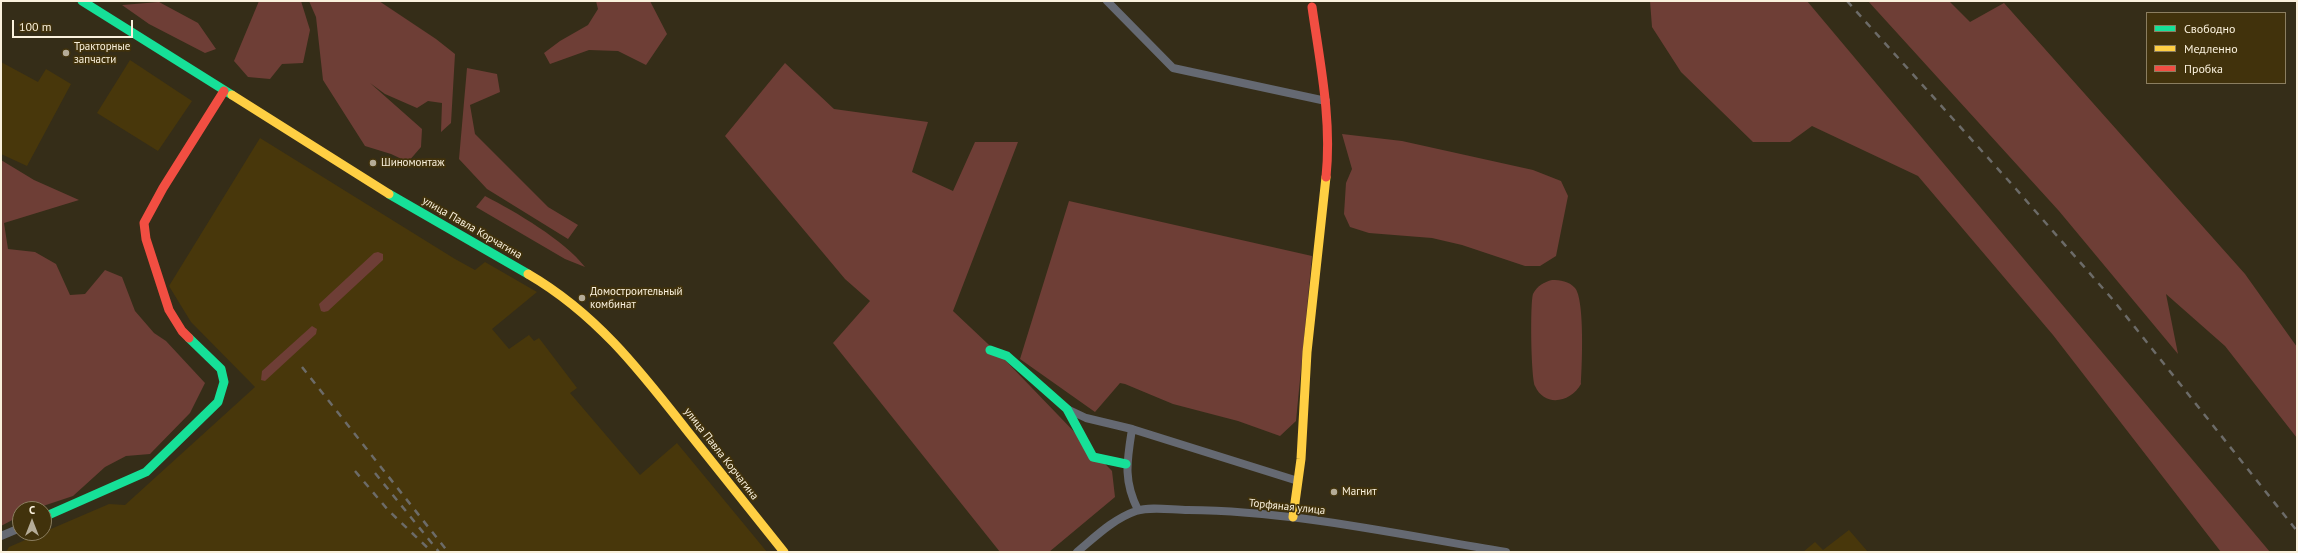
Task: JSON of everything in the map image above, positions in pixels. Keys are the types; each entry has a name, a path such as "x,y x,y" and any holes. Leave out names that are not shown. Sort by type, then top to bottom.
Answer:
{"street":[{"name":"улица Павла Корчагина","path":"82,1 385,191 528,274 574,304 605,332 659,395 784,552"},
{"path":"1107,1 1173,68 1326,101"},
{"path":"1294,518 1305,402 1307,352 1326,184 1328,133 1326,101 1312,7"},
{"path":"52,513 146,472 218,402 224,382 221,369 182,331 169,310 146,239 144,223 163,188 224,91"},
{"path":"990,350 1007,356 1067,409 1086,418 1132,429 1298,481"},
{"path":"1067,409 1093,457 1126,464"},
{"path":"1132,429 1126,464 1129,493 1138,510"},
{"name":"Торфяная улица","path":"1077,552 1118,518 1138,510 1208,510 1294,518 1506,552"},
{"path":"1,536 12,531"}],"shaded area":[{"path":"259,1 301,1 310,30 303,63 282,64 270,79 248,77 234,61"},
{"path":"309,1 379,1 436,39 455,54 451,123 441,132 442,103 428,101 417,108 385,94 370,83 422,129 421,147 408,162 391,154 365,146 323,80 316,17"},
{"path":"596,1 650,1 667,34 646,65 618,51 589,50 550,64 544,53 560,41 588,25 598,9"},
{"path":"1650,1 1807,1 2270,552 2221,552 2053,335 1918,176 1812,126 1790,142 1753,142 1681,72 1652,27"},
{"path":"1868,1 1949,1 1970,22 2004,3 2245,274 2297,347 2297,438 2225,346 2166,294 2178,354 2059,211"},
{"path":"159,2 198,23 216,49 205,53 149,24 122,5"},
{"path":"130,60 192,101 158,151 97,113"},
{"path":"1,62 38,82 46,69 71,84 27,166 1,154"},
{"path":"785,63 834,109 928,122 912,172 953,191 975,142 1018,142 953,311 1005,360 1112,471 1115,497 1049,552 1000,552 833,343 870,301 845,279 725,136"},
{"path":"467,68 497,74 500,92 470,105 475,134 548,207 578,225 568,239 487,189 459,159"},
{"path":"1342,134 1402,141 1533,170 1561,181 1568,196 1556,256 1540,266 1525,266 1462,245 1432,238 1369,233 1350,227 1344,214 1346,183 1352,169"},
{"path":"260,138 455,259 475,270 485,262 537,292 492,329 509,349 529,335 534,341 539,338 577,388 570,393 640,475 677,443 767,552 6,552 9,547 23,541 52,541 52,529 109,504 125,505 255,387 191,322 169,286"},
{"path":"1,160 34,180 79,200 4,223 8,249 35,252 56,264 70,295 85,294 105,270 122,277 135,311 154,333 166,341 205,383 190,413 150,454 126,456 105,467 73,496 52,503 52,501 12,501 12,520 1,526"},
{"path":"485,196 539,227 565,247 585,267 565,259 476,207"},
{"path":"1069,201 1312,256 1296,421 1280,436 1238,421 1173,404 1120,383 1095,412 1020,359"},
{"path":"378,252 383,254 383,260 328,311 321,311 319,304 374,253"},
{"path":"1552,280 1567,282 1575,288 1578,295 1582,319 1581,384 1571,395 1558,400 1545,398 1539,393 1535,386 1532,355 1531,311 1533,294 1541,285"},
{"path":"312,326 317,329 316,334 265,381 261,380 262,371"},
{"path":"1849,530 1868,552 1803,552 1815,542 1823,550"}],"railway":[{"path":"1847,1 2016,189 2114,301 2297,531"},
{"path":"302,367 448,552"},
{"path":"355,471 388,510 432,552"},
{"path":"375,473 439,552"}],"traffic: fast":[{"path":"82,1 232,95"},
{"path":"389,194 528,274"},
{"path":"52,513 146,472 218,402 224,382 221,369 189,338"},
{"path":"990,350 1007,356 1067,409 1093,457 1126,464"}],"traffic: slow":[{"path":"232,95 389,194"},
{"path":"1293,517 1301,459 1307,352 1326,177"},
{"path":"528,274 552,289 574,306 614,343 650,384 784,552"}],"traffic: jam":[{"path":"1312,7 1322,70 1326,113 1326,177"},
{"path":"189,338 182,331 169,310 146,239 144,223 163,188 224,91"}],"place":[{"name":"Тракторные запчасти","path":"66,53"},
{"name":"Шиномонтаж","path":"373,163"},
{"name":"Домостроительный комбинат","path":"582,298"},
{"name":"Магнит","path":"1334,492"}]}
